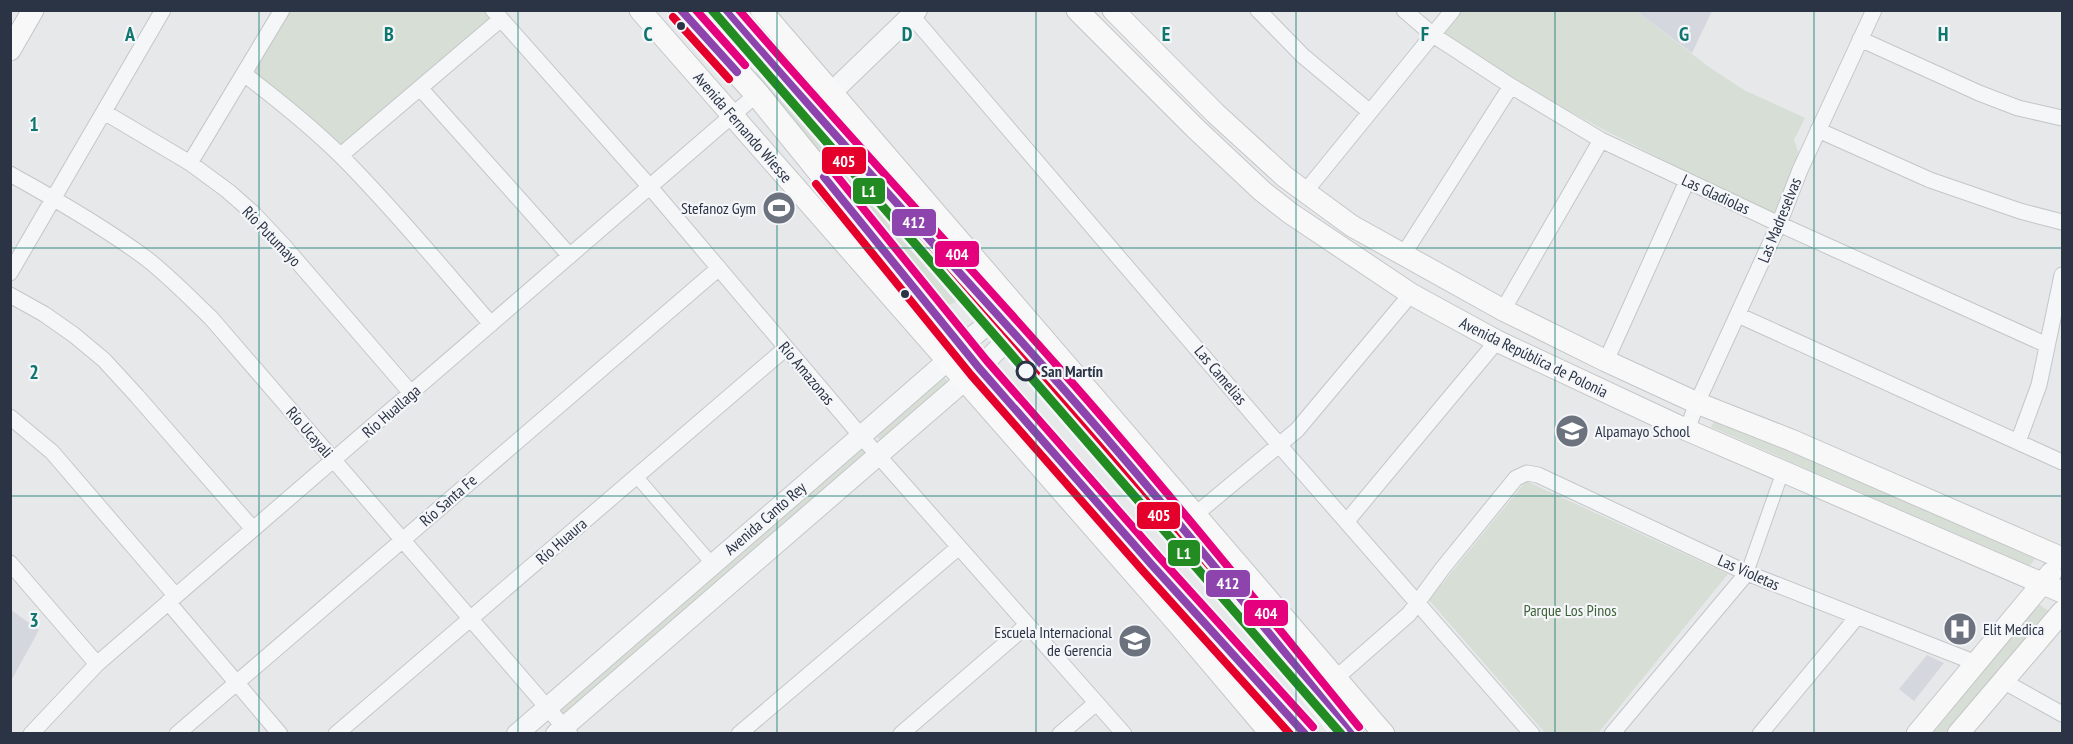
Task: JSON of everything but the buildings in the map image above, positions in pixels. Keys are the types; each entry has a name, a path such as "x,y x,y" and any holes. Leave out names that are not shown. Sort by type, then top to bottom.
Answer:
{"main road":[{"path":"10,50 33,10"},
{"name":"Avenida Fernando Wiesse","path":"640,10 733,115 954,353"},
{"name":"Avenida Fernando Wiesse","path":"681,10 757,94 954,353 1271,734"},
{"path":"725,10 810,110 1013,318 1196,514 1384,734"},
{"path":"761,10 832,92 1013,318 1053,377 1140,478 1351,734"},
{"name":"Avenida República de Polonia","path":"1077,10 1262,191 1290,213 1411,294 1497,341 1687,430 2053,587"},
{"name":"Avenida República de Polonia","path":"1113,10 1215,113 1285,177 1352,226 1503,310 1606,361 1697,403 2062,558"},
{"name":"Avenida Fernando Wiesse","path":"971,374 1150,564 1305,734"},
{"path":"1917,734 1976,663 2053,587 2062,558"},
{"path":"1958,734 2062,612"}],"street":[{"path":"10,273 163,10"},
{"path":"190,163 282,10"},
{"path":"1258,10 1303,56 1370,112"},
{"name":"Las Gladiolas","path":"1404,10 1433,35 1511,86 1601,140 1779,224 2047,345"},
{"path":"1305,192 1453,10"},
{"name":"Las Madreselvas","path":"1687,430 1697,403 1779,224 1800,170 1874,10"},
{"path":"832,92 914,13"},
{"name":"Las Camelias","path":"914,13 1280,446 1532,734"},
{"path":"341,155 420,88 497,15"},
{"name":"Río Amazonas","path":"497,15 650,187 878,456 1124,734"},
{"path":"1860,39 1979,93 2018,108 2062,118"},
{"path":"244,74 292,111 341,155 491,324"},
{"path":"1403,255 1511,86"},
{"path":"420,88 570,256"},
{"name":"Río Huallaga","path":"31,734 97,664 757,94"},
{"name":"Río Putumayo","path":"104,112 190,163 228,191 285,246 411,393"},
{"path":"1818,130 1929,180 2020,211 2062,222"},
{"path":"1503,310 1601,140"},
{"name":"Río Ucayali","path":"10,174 54,198 114,236 147,260 211,318 548,707 563,731"},
{"path":"1606,361 1687,181"},
{"name":"Río Santa Fe","path":"177,734 719,268"},
{"path":"2018,442 2039,385 2062,275"},
{"path":"1196,514 1297,430 1411,294"},
{"path":"10,296 44,314 104,360 253,529"},
{"path":"1738,315 2062,462"},
{"name":"Avenida Canto Rey","path":"517,734 954,353 1013,318"},
{"name":"Avenida Canto Rey","path":"563,731 971,374 1013,318"},
{"path":"1347,521 1497,341"},
{"name":"Río Huaura","path":"336,734 786,348"},
{"path":"10,417 52,452 280,734"},
{"path":"1612,734 1747,573 1783,471"},
{"name":"Las Violetas","path":"1417,601 1516,478 1527,472 1538,475 1747,573 1976,663"},
{"path":"636,476 708,559"},
{"path":"739,734 958,547"},
{"path":"10,563 97,664"},
{"path":"1336,678 1409,614 1417,601"},
{"path":"1760,734 1857,617"},
{"path":"900,734 1027,625"},
{"path":"2003,681 2062,714"},
{"path":"1060,734 1096,702"}],"shaded area":[{"path":"1636,11 1712,11 1692,53"},
{"path":"11,610 39,630 11,681"},
{"path":"1927,655 1944,663 1914,701 1899,689"}],"green space":[{"path":"493,10 501,19 341,155 244,74 282,11"},
{"path":"687,11 716,11 751,51 735,64"},
{"path":"1460,11 1636,11 1709,67 1744,90 1805,118 1794,140 1801,160 1776,216 1606,131 1505,76 1441,33"},
{"path":"763,66 961,292 960,300 949,305 748,79"},
{"path":"941,377 946,379 949,385 883,441 877,438 876,431"},
{"path":"1717,415 2038,554 2030,566 1711,427"},
{"path":"856,447 862,448 867,453 565,717 561,714 557,707"},
{"name":"Parque Los Pinos","path":"1526,481 1728,574 1598,733 1545,733 1429,600"},
{"path":"2036,602 2050,612 1947,733 1924,734"}],"transit line":[{"name":"412","path":"681,10 737,72"},
{"name":"404","path":"696,10 745,65"},
{"name":"L1","path":"712,10 1341,734"},
{"name":"412","path":"725,10 1090,420 1203,553 1351,734"},
{"name":"404","path":"739,10 1098,413 1211,546 1359,727"},
{"name":"405","path":"673,17 729,79"},
{"name":"405","path":"717,17 1082,426 1192,556 1337,734"},
{"name":"404","path":"832,170 987,361 1159,557 1313,727"},
{"name":"412","path":"824,177 979,368 1151,564 1305,734"},
{"name":"405","path":"816,184 971,375 1290,734"}],"place":[{"name":"Stefanoz Gym","path":"779,208"},
{"name":"San Martín","path":"1026,371"},
{"name":"Alpamayo School","path":"1572,431"},
{"name":"Elit Medica","path":"1960,629"},
{"name":"Escuela Internacional de Gerencia","path":"1135,641"}]}
